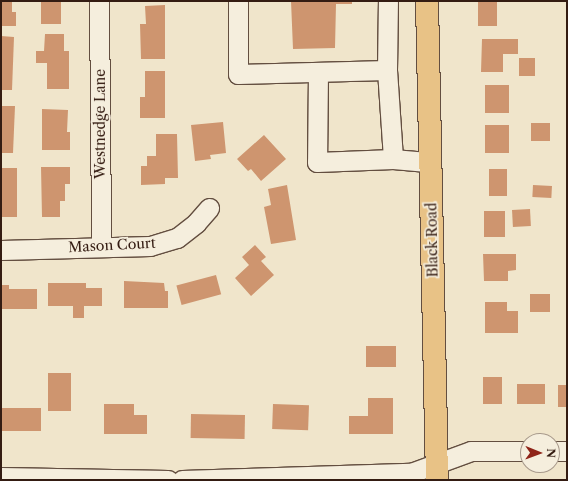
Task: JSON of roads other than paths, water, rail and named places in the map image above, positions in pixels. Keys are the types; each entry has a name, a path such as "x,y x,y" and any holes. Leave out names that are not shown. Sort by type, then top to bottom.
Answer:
{"main road":[{"name":"Black Road","path":"427,1 437,471"}],"street":[{"name":"Westnedge Lane","path":"99,1 101,247"},
{"path":"238,1 238,74 387,70"},
{"path":"388,1 387,70 393,159"},
{"path":"318,72 317,162 393,159 430,162"},
{"name":"Mason Court","path":"1,250 150,246 177,238 196,223 209,208"},
{"path":"182,480 437,471 471,451 520,451"},
{"path":"1,477 168,480"}]}
